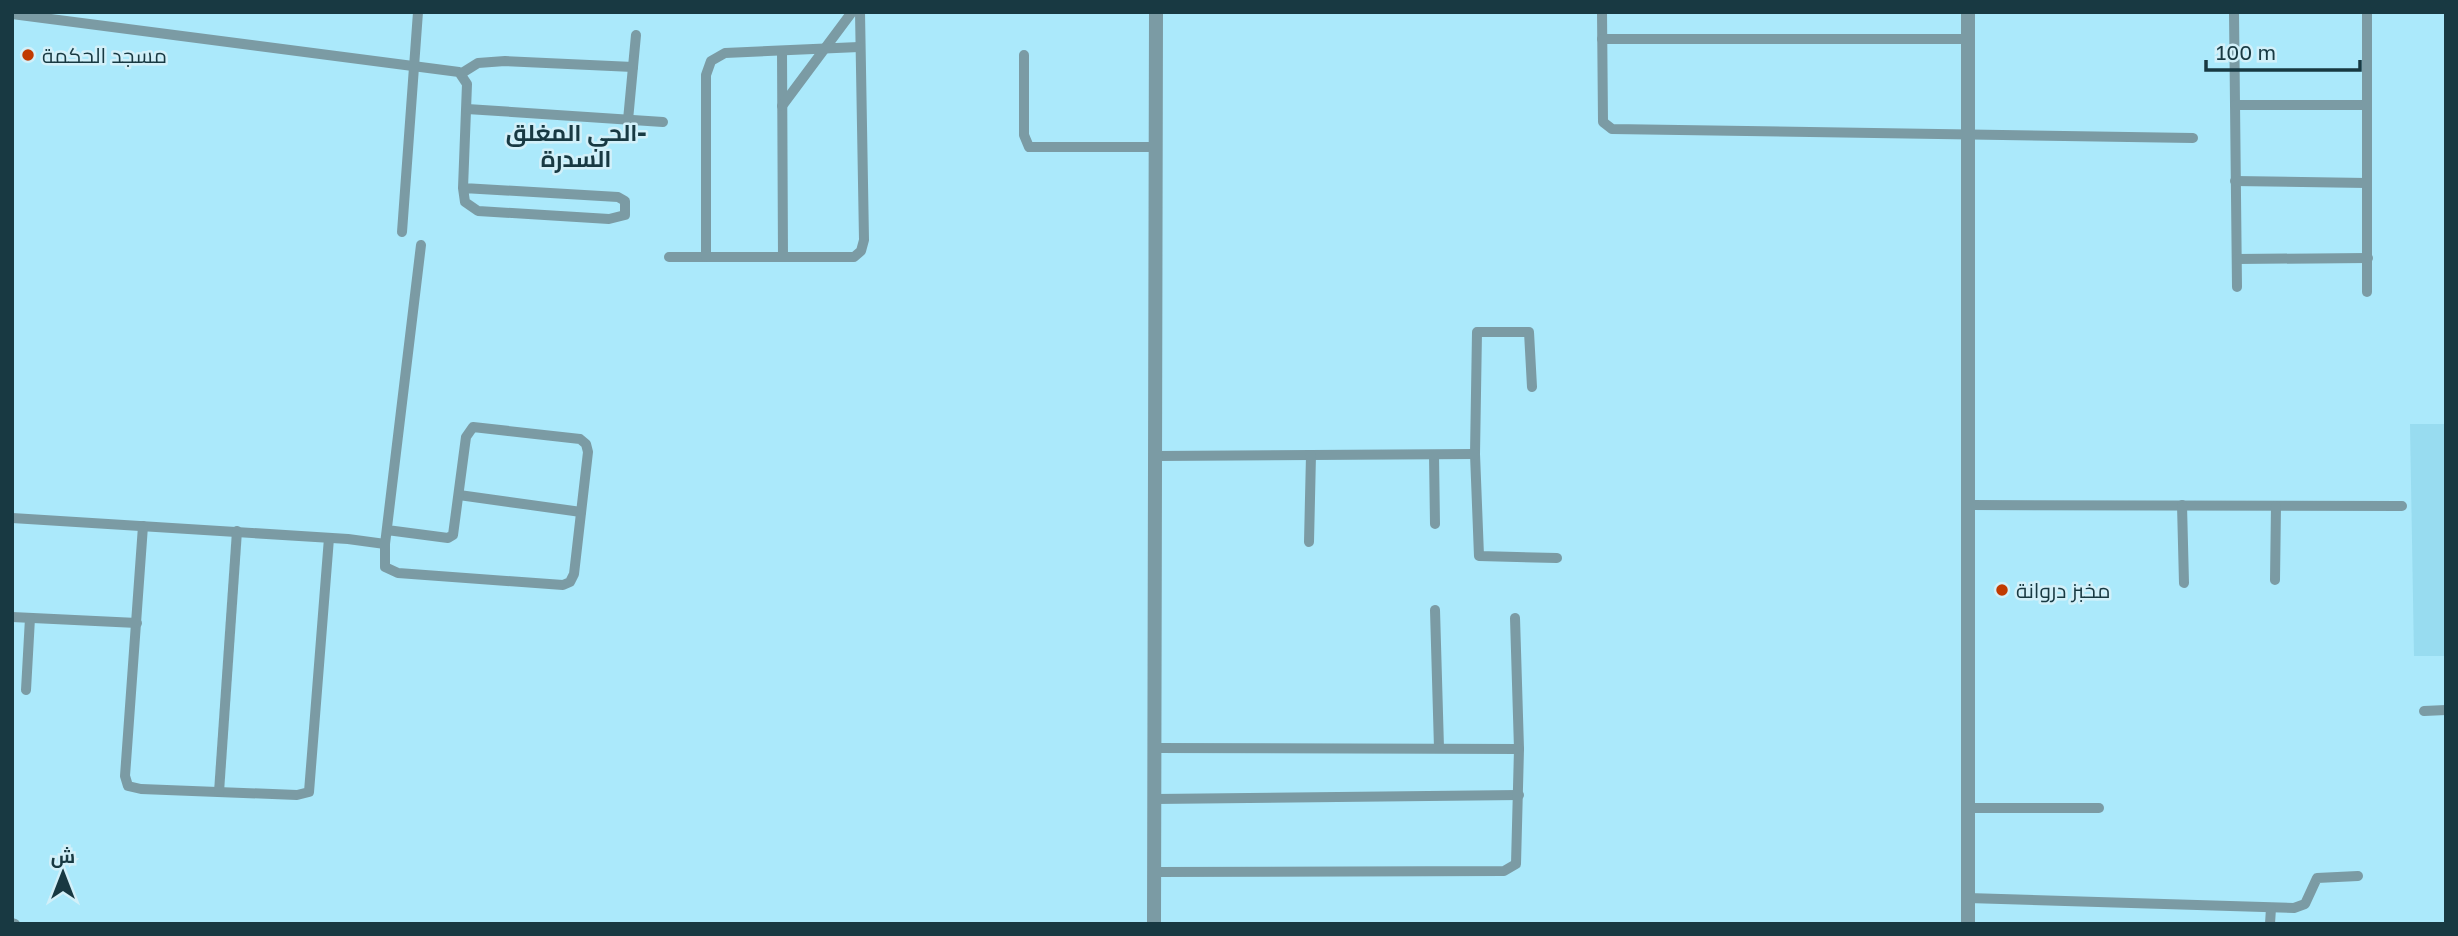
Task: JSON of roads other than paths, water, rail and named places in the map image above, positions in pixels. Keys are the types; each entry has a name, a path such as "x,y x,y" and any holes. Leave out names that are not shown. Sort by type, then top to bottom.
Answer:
{"street":[{"path":"402,232 418,12"},
{"path":"782,106 852,12"},
{"path":"669,257 854,257 861,251 864,240 860,12"},
{"path":"1154,924 1156,12"},
{"path":"1602,12 1602,122 1607,128 2193,138"},
{"path":"1968,12 1968,924"},
{"path":"2234,12 2237,287"},
{"path":"2367,12 2367,292"},
{"path":"12,14 462,73 478,63 505,61 633,67"},
{"path":"628,120 636,35"},
{"path":"1602,39 1968,39"},
{"path":"706,257 708,67 719,54 859,47"},
{"path":"782,51 783,257"},
{"path":"1024,55 1024,135 1030,147 1156,147"},
{"path":"462,73 467,85 463,188 465,202 478,211 609,219 625,215 627,207 625,201 618,197 463,188"},
{"path":"2235,105 2367,105"},
{"path":"467,109 663,122"},
{"path":"2235,181 2367,183"},
{"path":"387,530 450,537 454,533 470,428 480,425 580,439 586,444 574,574 566,584 390,572 384,565 385,544 421,245"},
{"path":"2237,259 2368,258"},
{"path":"1532,387 1528,331 1477,332 1475,454 1479,556 1557,558"},
{"path":"1157,456 1475,454"},
{"path":"1309,542 1311,455"},
{"path":"1434,455 1435,524"},
{"path":"459,495 581,512"},
{"path":"1970,505 2402,506"},
{"path":"2182,505 2184,583"},
{"path":"2275,580 2276,506"},
{"path":"12,518 237,531 385,544"},
{"path":"143,526 126,743 126,784 135,789 302,795 309,792 329,538"},
{"path":"219,792 237,531"},
{"path":"1435,610 1439,748"},
{"path":"12,617 137,623"},
{"path":"26,690 30,618"},
{"path":"1154,872 1504,872 1516,864 1519,748 1515,618"},
{"path":"2424,711 2446,710"},
{"path":"1155,748 1519,748"},
{"path":"1155,799 1519,795"},
{"path":"1968,808 2099,808"},
{"path":"1968,898 2271,908 2303,906 2317,878 2358,876"},
{"path":"2270,924 2271,908"}],"place":[{"name":"مسجد الحكمة","path":"28,55"},
{"name":"مخبز دروانة","path":"2002,590"}],"district":[{"name":"الحي المغلق- السدرة","path":"576,145"}]}
